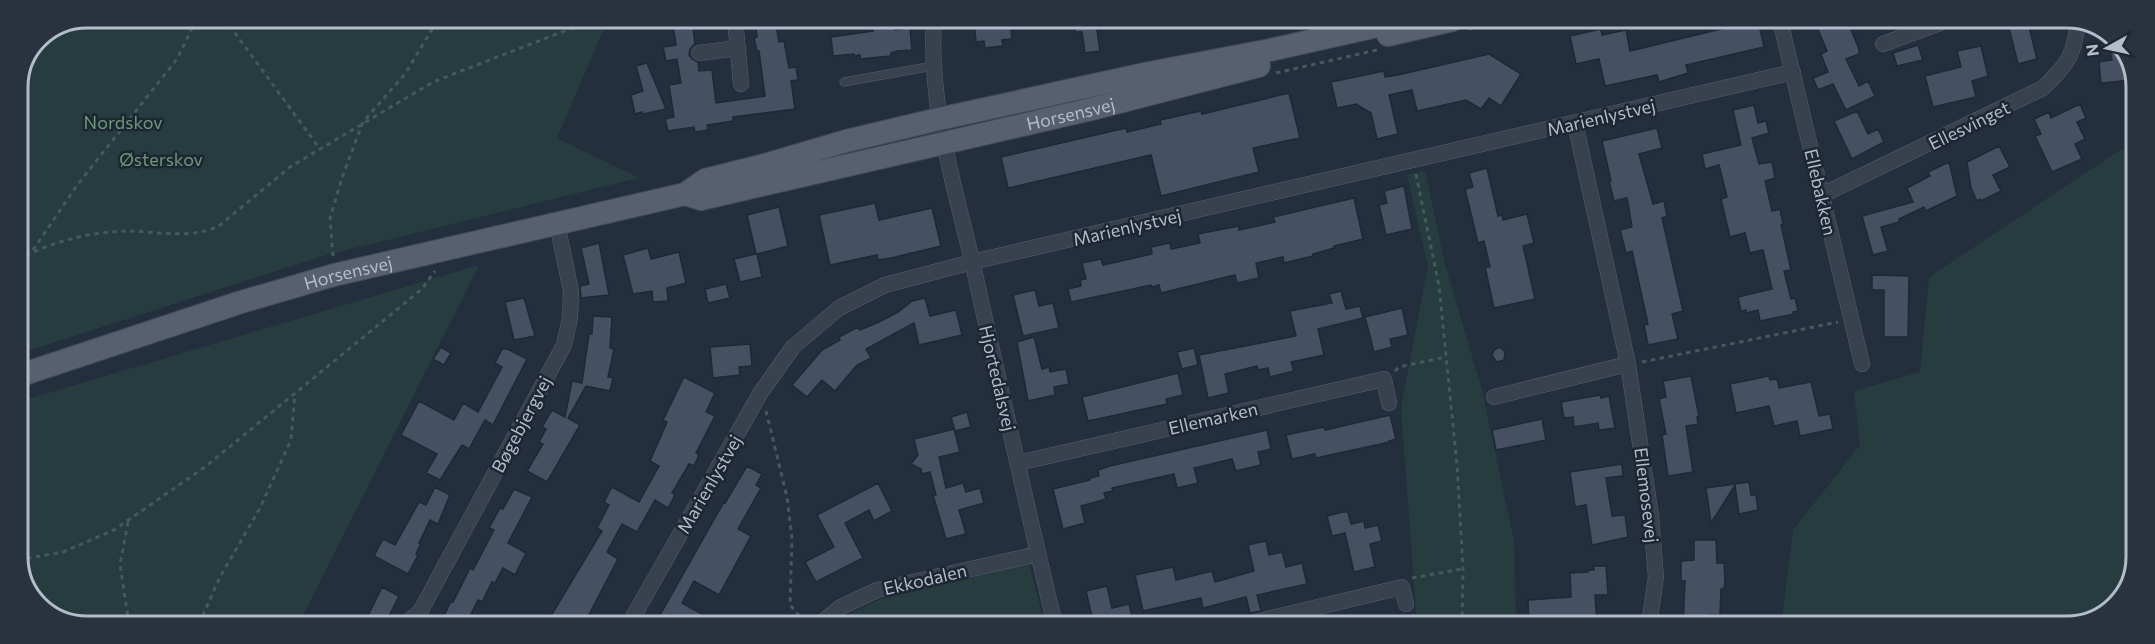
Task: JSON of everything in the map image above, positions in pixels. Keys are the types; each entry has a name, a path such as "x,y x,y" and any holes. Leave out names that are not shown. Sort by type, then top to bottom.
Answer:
{"main road":[{"name":"Horsensvej","path":"29,372 238,303 334,275 685,194 701,199 1149,73 1270,50 1335,31 1354,28"},
{"name":"Horsensvej","path":"941,131 1096,108 1418,28"}],"street":[{"path":"736,28 741,84"},
{"name":"Hjortedalsvej","path":"934,28 933,66 941,131 1053,616"},
{"name":"Ellebakken","path":"1782,28 1862,364"},
{"path":"1883,44 1926,28"},
{"name":"Ellesvinget","path":"1822,195 2043,88 2064,68 2076,43 2077,30"},
{"path":"699,53 738,48"},
{"name":"Marienlystvej","path":"634,616 761,392 793,347 839,308 885,285 972,262 1793,72"},
{"name":"Ellemosevej","path":"1575,123 1628,364 1652,526 1656,577 1650,616"},
{"name":"Bøgebjergvej","path":"422,616 564,345 570,318 571,291 557,224"},
{"path":"1494,397 1628,364"},
{"path":"1384,379 1389,403"},
{"name":"Ellemarken","path":"1018,463 1384,379"},
{"name":"Ekkodalen","path":"830,616 841,607 877,590 1038,554"},
{"path":"1281,616 1402,587 1406,604"},
{"path":"1314,608 1315,616"}],"lane":[{"path":"844,82 933,66"}],"path":[{"path":"32,252 78,184 177,59 192,28"},
{"path":"232,28 320,149"},
{"path":"334,275 330,218 342,175 363,122 405,74 433,28"},
{"path":"28,254 94,233 206,232 219,226 290,167 433,82 572,28"},
{"path":"1413,160 1439,285 1457,465 1463,569 1462,616"},
{"path":"29,558 63,552 114,530 205,467 422,289 452,248"},
{"path":"1628,364 1852,320"},
{"path":"1384,379 1399,368 1446,357"},
{"path":"761,392 787,497 792,539 790,605 799,616"},
{"path":"203,616 220,577 260,508 291,440 294,393"},
{"path":"128,520 120,565 128,616"},
{"path":"1402,587 1411,579 1463,569"}],"green space":[{"name":"Østerskov","path":"87,28 604,28 557,138 639,178 326,255 29,351 28,87 38,55 55,38"},
{"path":"2120,150 2126,150 2126,564 2117,589 2097,608 2068,616 1782,616 1793,530 1860,445 1854,391 1920,372 1929,277"},
{"path":"1425,171 1445,264 1482,390 1514,541 1516,616 1416,616 1401,408 1428,266 1407,175"},
{"path":"479,265 303,616 87,616 55,606 41,593 35,583 29,561 29,399"},
{"path":"1029,564 1043,616 847,616 880,599"}],"building":[{"path":"673,28 693,28 695,44 690,49 689,55 698,62 699,71 712,70 716,103 765,96 759,51 757,51 754,38 757,37 756,28 777,28 779,42 784,41 789,68 796,67 798,80 791,81 795,109 733,117 733,121 707,125 708,130 695,132 694,127 668,131 665,119 674,117 669,85 681,83 677,59 666,61 663,47 676,45"},
{"path":"873,28 895,28 895,30 910,28 912,50 897,51 891,53 891,56 860,59 860,55 854,56 854,54 833,56 831,37 873,31"},
{"path":"975,28 1011,28 1012,39 1002,40 1003,46 985,48 984,41 976,42"},
{"path":"1075,28 1112,28 1097,30 1100,51 1085,53 1082,32 1075,32"},
{"path":"1725,28 1760,28 1764,47 1686,65 1688,73 1659,82 1657,75 1605,86 1599,59 1576,64 1570,36 1601,29 1602,35 1626,30 1630,51"},
{"path":"1817,28 1850,28 1859,54 1846,59 1859,86 1868,81 1875,96 1846,110 1833,84 1818,90 1813,78 1828,72 1821,54 1827,51"},
{"path":"2009,28 2029,28 2037,59 2018,64"},
{"path":"1918,45 1923,60 1897,66 1893,53"},
{"path":"2109,45 2119,58 2126,81 2101,83 2099,62 2112,60"},
{"path":"1981,46 1988,76 1972,81 1976,97 1933,107 1925,76 1961,67 1957,51"},
{"path":"1489,54 1521,74 1501,106 1489,98 1481,109 1466,100 1417,111 1412,90 1389,95 1398,134 1377,139 1371,113 1356,104 1337,108 1331,82 1384,71 1385,77 1398,75"},
{"path":"647,63 666,109 635,114 631,95 643,91 636,66"},
{"path":"1289,93 1300,138 1253,148 1259,172 1161,196 1151,155 1008,188 1001,157 1126,128 1127,132 1161,124 1160,120 1201,111 1202,114"},
{"path":"2080,104 2086,118 2077,122 2085,139 2075,144 2082,159 2052,172 2035,136 2041,134 2034,119 2049,112 2051,118"},
{"path":"1754,105 1758,123 1766,121 1769,133 1752,138 1759,164 1772,162 1775,178 1765,181 1772,211 1780,209 1783,224 1781,225 1791,270 1784,271 1791,299 1795,298 1798,311 1793,312 1794,314 1760,321 1758,310 1746,313 1746,310 1741,311 1738,297 1772,289 1763,250 1750,253 1745,233 1730,237 1721,199 1727,197 1719,165 1705,169 1702,154 1741,145 1733,110"},
{"path":"1857,111 1868,134 1878,129 1884,142 1852,159 1834,121"},
{"path":"1657,128 1662,148 1639,154 1653,204 1664,201 1667,216 1662,218 1683,311 1672,314 1678,339 1648,345 1644,325 1648,324 1632,251 1626,253 1620,230 1632,227 1627,198 1614,201 1602,141"},
{"path":"1999,146 2010,167 1993,175 2001,191 1977,201 1971,188 1967,162"},
{"path":"1949,162 1957,196 1926,211 1924,207 1899,219 1899,222 1881,227 1888,251 1873,255 1862,216 1913,202 1907,188 1930,176 1928,172"},
{"path":"1487,168 1498,216 1502,215 1503,220 1527,214 1534,243 1523,246 1535,299 1494,308 1485,267 1490,267 1484,241 1478,243 1465,189 1473,187 1469,173"},
{"path":"1404,186 1412,229 1386,235 1379,205 1387,203 1384,191"},
{"path":"1354,198 1363,239 1284,263 1283,257 1256,263 1259,278 1237,283 1235,275 1161,293 1159,285 1152,287 1151,285 1071,302 1068,289 1081,286 1080,280 1086,279 1082,263 1101,259 1103,265 1152,254 1151,247 1170,243 1171,249 1200,243 1198,234 1239,226 1239,230 1275,222 1273,217"},
{"path":"875,203 879,220 932,208 941,246 891,258 878,260 877,255 830,265 819,215"},
{"path":"779,207 788,246 757,254 762,277 740,282 734,259 756,254 747,215"},
{"path":"599,243 609,295 581,298 580,286 589,284 581,248"},
{"path":"648,248 651,259 679,252 686,283 667,288 668,301 653,302 652,291 633,294 623,255"},
{"path":"1872,275 1909,276 1908,337 1884,337 1884,290 1872,290"},
{"path":"726,284 730,298 708,303 705,289"},
{"path":"1035,290 1039,306 1053,303 1059,328 1023,336 1013,295"},
{"path":"1341,291 1346,309 1360,306 1363,318 1318,329 1324,355 1291,362 1294,371 1270,377 1268,368 1258,370 1257,366 1225,374 1229,393 1208,398 1199,355 1296,336 1290,311 1332,303 1329,294"},
{"path":"524,298 535,336 514,340 505,302"},
{"path":"925,298 930,316 956,310 962,335 919,345 914,323 866,349 871,358 857,365 835,391 822,380 807,397 792,385 822,350 840,340 839,337 858,327 860,330 879,322 912,301"},
{"path":"1402,308 1408,335 1390,339 1392,347 1374,352 1365,317"},
{"path":"593,316 612,317 610,348 614,349 608,377 613,378 610,391 586,386 568,418 580,425 547,482 527,471 543,444 539,442 546,429 542,427 552,410 565,417 572,381 582,383 589,334 592,334"},
{"path":"1034,337 1042,369 1049,367 1050,372 1066,369 1069,384 1054,387 1055,395 1028,401 1017,342"},
{"path":"750,344 752,366 739,367 740,375 713,378 710,347"},
{"path":"441,347 451,353 444,365 433,359"},
{"path":"1500,347 1505,352 1504,360 1497,362 1492,356 1494,350"},
{"path":"1194,348 1198,365 1182,369 1177,352"},
{"path":"502,349 507,349 527,359 493,425 485,420 469,449 462,445 440,480 426,473 437,454 401,435 419,401 454,420 463,403 478,412 502,367 495,363"},
{"path":"1178,373 1183,395 1166,399 1167,404 1088,421 1082,397"},
{"path":"1691,376 1699,417 1697,417 1698,424 1686,426 1693,472 1668,476 1662,435 1666,434 1659,399 1666,397 1663,381"},
{"path":"1769,376 1770,380 1777,379 1779,388 1811,382 1819,416 1830,414 1833,429 1800,436 1797,421 1774,426 1769,406 1736,413 1730,384"},
{"path":"684,377 715,393 706,412 715,416 696,453 699,455 694,466 689,464 672,493 675,495 668,508 655,500 637,532 622,524 607,552 618,559 588,616 551,616 602,531 597,528 609,505 604,502 612,487 639,502 659,466 650,461 667,422 663,420"},
{"path":"1600,395 1601,398 1609,396 1615,428 1599,430 1598,423 1574,427 1573,417 1564,418 1561,402"},
{"path":"967,412 971,427 955,431 951,417"},
{"path":"1390,415 1396,439 1390,442 1316,458 1315,454 1292,459 1286,435 1324,427 1325,430"},
{"path":"1542,419 1546,440 1496,450 1492,430"},
{"path":"954,429 960,452 939,457 946,488 963,483 966,492 980,488 984,503 959,510 966,534 946,539 933,495 936,495 930,472 922,474 921,469 911,464 918,455 914,439"},
{"path":"1267,430 1271,449 1258,452 1261,465 1236,471 1232,459 1194,468 1198,483 1177,488 1174,474 1112,488 1113,491 1104,493 1106,499 1081,506 1085,523 1063,529 1053,489 1090,480 1090,478 1099,476 1098,470 1110,466"},
{"path":"1622,464 1623,476 1606,478 1612,516 1625,515 1628,537 1592,545 1586,505 1575,507 1570,472"},
{"path":"747,466 762,474 756,485 761,488 738,529 751,536 719,595 694,581 682,603 706,616 660,616 724,502"},
{"path":"1749,482 1751,495 1756,495 1758,510 1739,514 1735,485 1711,523 1706,488"},
{"path":"878,483 892,511 874,521 869,510 845,523 863,558 816,582 805,562 834,547 817,515"},
{"path":"435,487 450,495 438,524 430,520 419,543 421,543 416,554 418,555 408,574 374,556 383,539 395,545 419,502 426,505"},
{"path":"514,489 532,497 508,543 526,553 515,575 503,568 495,583 492,582 482,602 478,600 470,616 444,616 470,568 473,570 494,530 489,528 500,508 503,509"},
{"path":"1348,512 1351,524 1364,521 1365,528 1378,525 1382,541 1370,544 1375,567 1354,572 1345,533 1332,536 1327,516"},
{"path":"1694,540 1716,540 1717,563 1724,563 1725,580 1724,589 1721,589 1720,615 1683,616 1685,581 1681,581 1681,561 1694,560"},
{"path":"1266,541 1269,555 1282,552 1286,567 1302,563 1307,584 1257,595 1261,611 1250,613 1246,597 1203,608 1201,598 1143,611 1135,575 1173,567 1176,580 1212,571 1215,582 1254,571 1248,545"},
{"path":"1594,566 1606,566 1608,595 1595,595 1596,616 1529,616 1528,600 1571,597 1570,573 1594,570"},
{"path":"1107,586 1112,608 1129,604 1132,616 1092,616 1086,591"},
{"path":"382,587 399,596 389,616 368,616"}],"park label":[{"name":"Nordskov","path":"123,122"}]}
